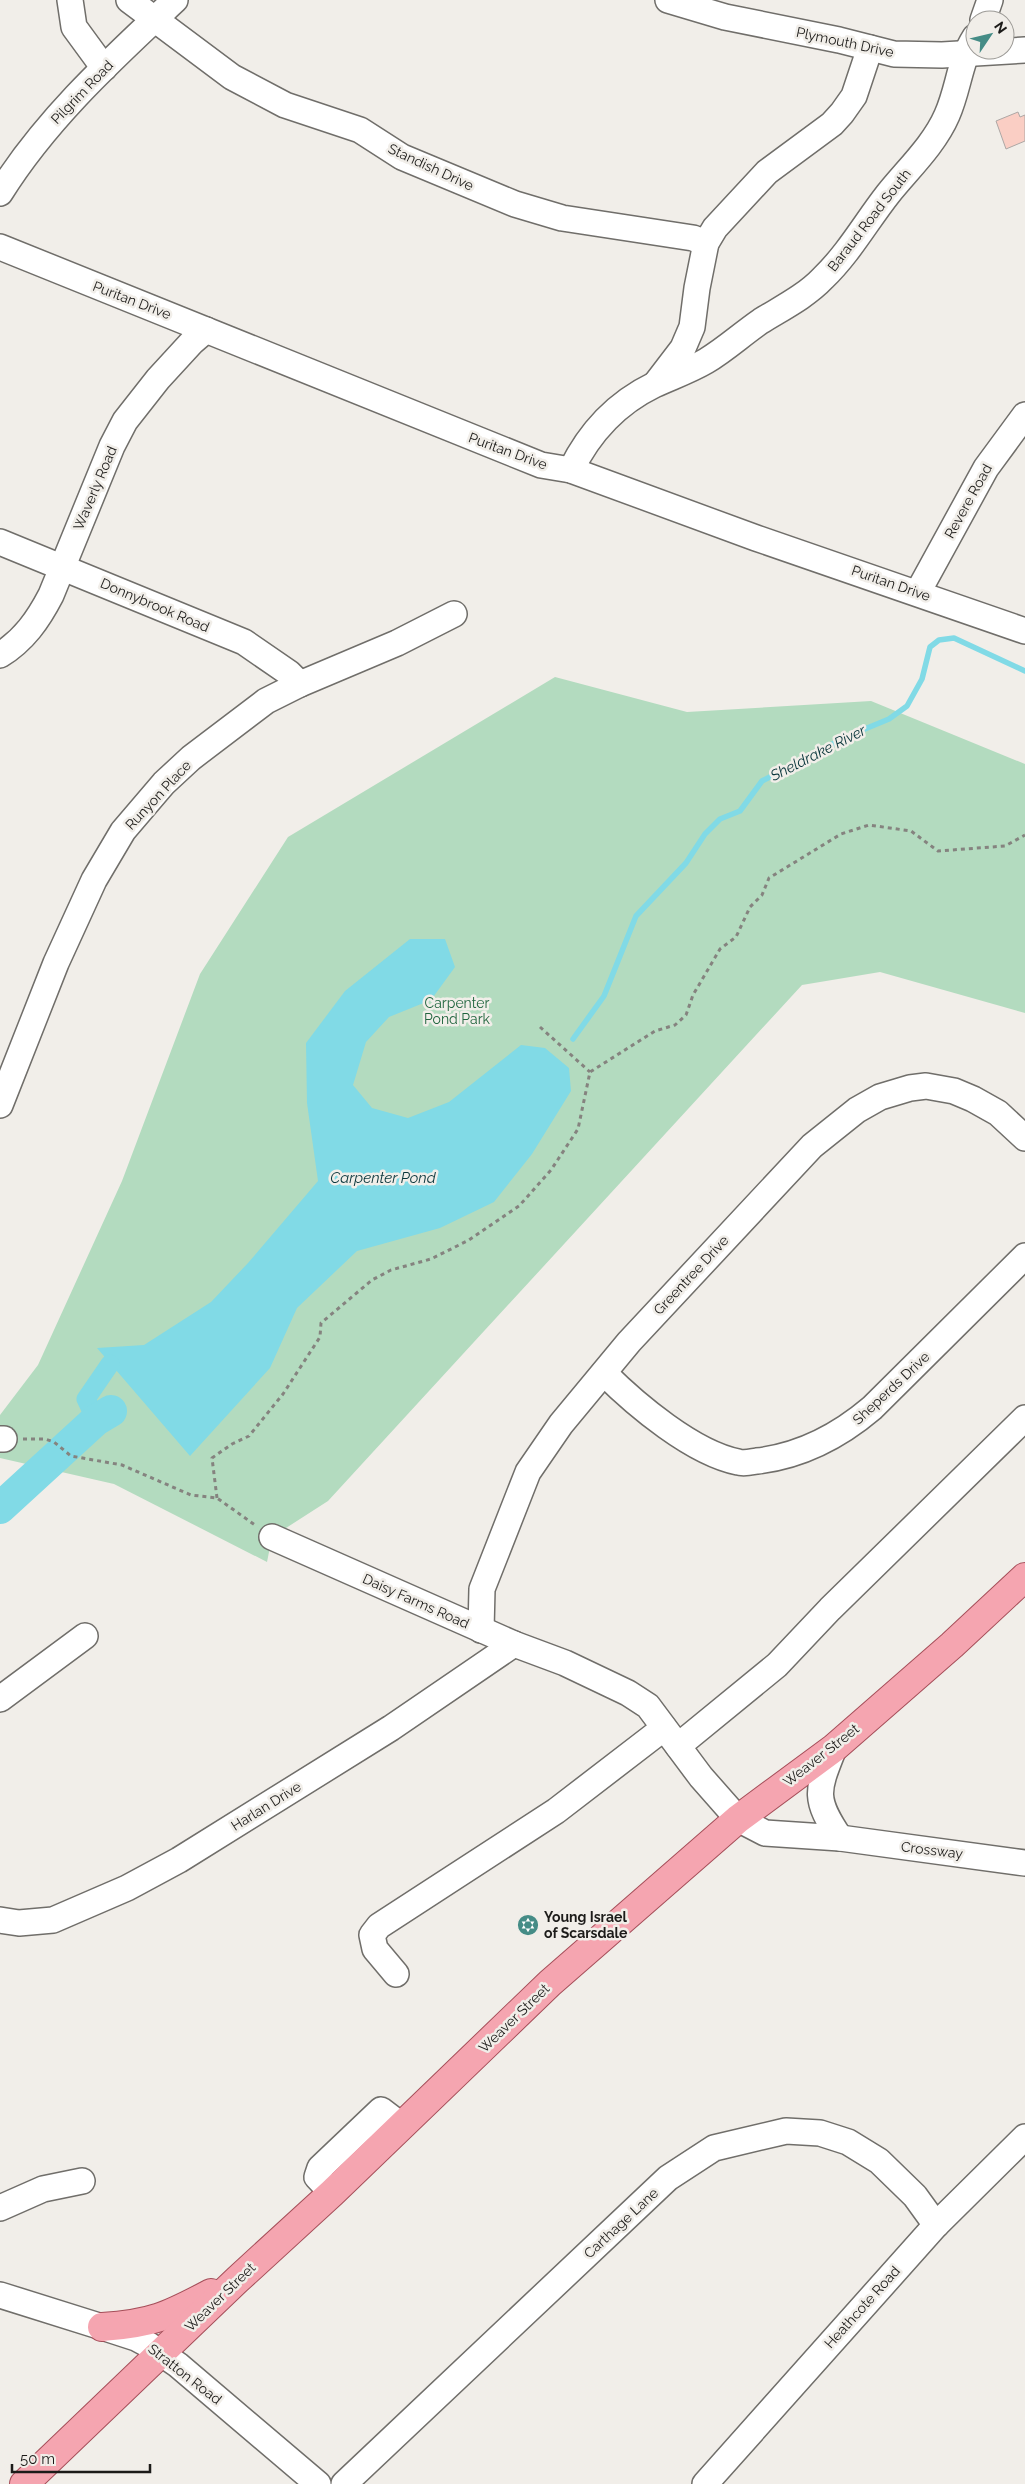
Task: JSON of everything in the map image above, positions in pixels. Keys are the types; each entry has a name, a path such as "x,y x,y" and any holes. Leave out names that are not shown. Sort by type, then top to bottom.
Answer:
{"main road":[{"name":"Weaver Street","path":"24,2484 162,2354 237,2280 332,2193 550,1983 738,1818 834,1748 952,1645 1025,1577"},
{"path":"102,2326 134,2325 168,2316 237,2280"}],"street":[{"path":"70,0 74,27 104,68"},
{"name":"Standish Drive","path":"129,0 232,77 285,105 360,130 402,157 515,204 562,218 693,238 706,243"},
{"name":"Pilgrim Road","path":"0,193 45,132 104,68 175,0"},
{"name":"Plymouth Drive","path":"668,0 725,17 894,54 965,47"},
{"name":"Baraud Road South","path":"654,385 675,360 692,327 706,243 715,228 767,172 832,124 842,113 854,96 870,48"},
{"name":"Baraud Road South","path":"571,470 594,430 609,416 654,385 705,361 822,280 842,257 947,116 965,60"},
{"name":"Puritan Drive","path":"0,247 541,465 571,470 756,538 918,592 1025,631"},
{"name":"Waverly Road","path":"0,655 25,636 40,617 112,446 125,421 158,379 192,342 206,330"},
{"name":"Revere Road","path":"918,592 986,468 1025,415"},
{"name":"Donnybrook Road","path":"0,542 244,642 290,673 300,684"},
{"name":"Runyon Place","path":"0,1105 56,963 94,880 123,831 164,784 192,758 266,701 300,684 396,643 454,614"},
{"name":"Greentree Drive","path":"482,1630 482,1589 528,1472 561,1424 630,1342 812,1146 857,1110 880,1097 910,1088 926,1086 954,1091 998,1113 1025,1138"},
{"name":"Sheperds Drive","path":"604,1373 635,1404 686,1438 718,1456 740,1463 789,1454 824,1442 848,1428 872,1408 979,1304 1025,1256"},
{"path":"396,1974 375,1949 372,1936 379,1926 671,1737 777,1665 830,1609 1025,1418"},
{"name":"Daisy Farms Road","path":"272,1537 514,1644 565,1663 628,1693 648,1706 738,1818"},
{"path":"0,1699 85,1636"},
{"name":"Harlan Drive","path":"0,1920 19,1923 53,1920 127,1888 170,1865 392,1728 514,1644"},
{"path":"834,1748 821,1782 821,1797 824,1815 840,1838"},
{"name":"Crossway","path":"738,1818 765,1833 840,1838 1025,1862"},
{"name":"Carthage Lane","path":"344,2484 668,2178 714,2148 786,2131 820,2133 848,2142 879,2161 915,2196 936,2225"},
{"name":"Heathcote Road","path":"705,2484 936,2225 1025,2137"},
{"path":"0,2208 43,2189 82,2181"},
{"name":"Stratton Road","path":"0,2296 136,2338 162,2354 318,2484"}],"path":[{"path":"217,1498 212,1458 232,1444 249,1436 283,1394 320,1337 320,1323 372,1280 391,1270 431,1259 469,1240 519,1206 551,1170 578,1129 590,1072 655,1031 675,1025 686,1015 693,995 720,949 736,937 750,907 762,896 770,878 841,834 869,825 911,831 938,851 1005,846 1025,835"},
{"path":"540,1027 590,1072"},
{"path":"2,1439 46,1439 54,1442 71,1456 122,1466 191,1495 217,1498 272,1537"}],"green space":[{"name":"Carpenter Pond Park","path":"555,677 687,712 871,701 1025,764 1025,1013 880,972 802,985 328,1501 272,1537 267,1562 114,1484 0,1458 0,1415 38,1365 122,1181 200,974 288,837"}],"water":[{"name":"Carpenter Pond","path":"410,939 445,939 455,967 431,1000 389,1017 366,1042 353,1085 372,1108 408,1118 449,1102 521,1045 545,1048 569,1068 571,1091 532,1154 494,1202 440,1228 357,1251 297,1308 270,1368 190,1456 97,1348 144,1345 211,1302 248,1263 318,1181 307,1103 306,1043 345,991"}],"building":[{"path":"1018,112 1020,117 1025,115 1025,141 1006,149 996,121"}],"waterway":[{"name":"Sheldrake River","path":"573,1039 604,996 636,916 686,863 705,834 720,819 740,811 762,781 848,736 889,719 907,706 922,679 930,647 939,640 954,638 1025,671"},
{"name":"Sheldrake River","path":"96,1420 86,1399 110,1364"},
{"name":"Sheldrake River","path":"0,1508 96,1420 111,1411"}],"place":[{"name":"Young Israel of Scarsdale","path":"528,1925"}]}
